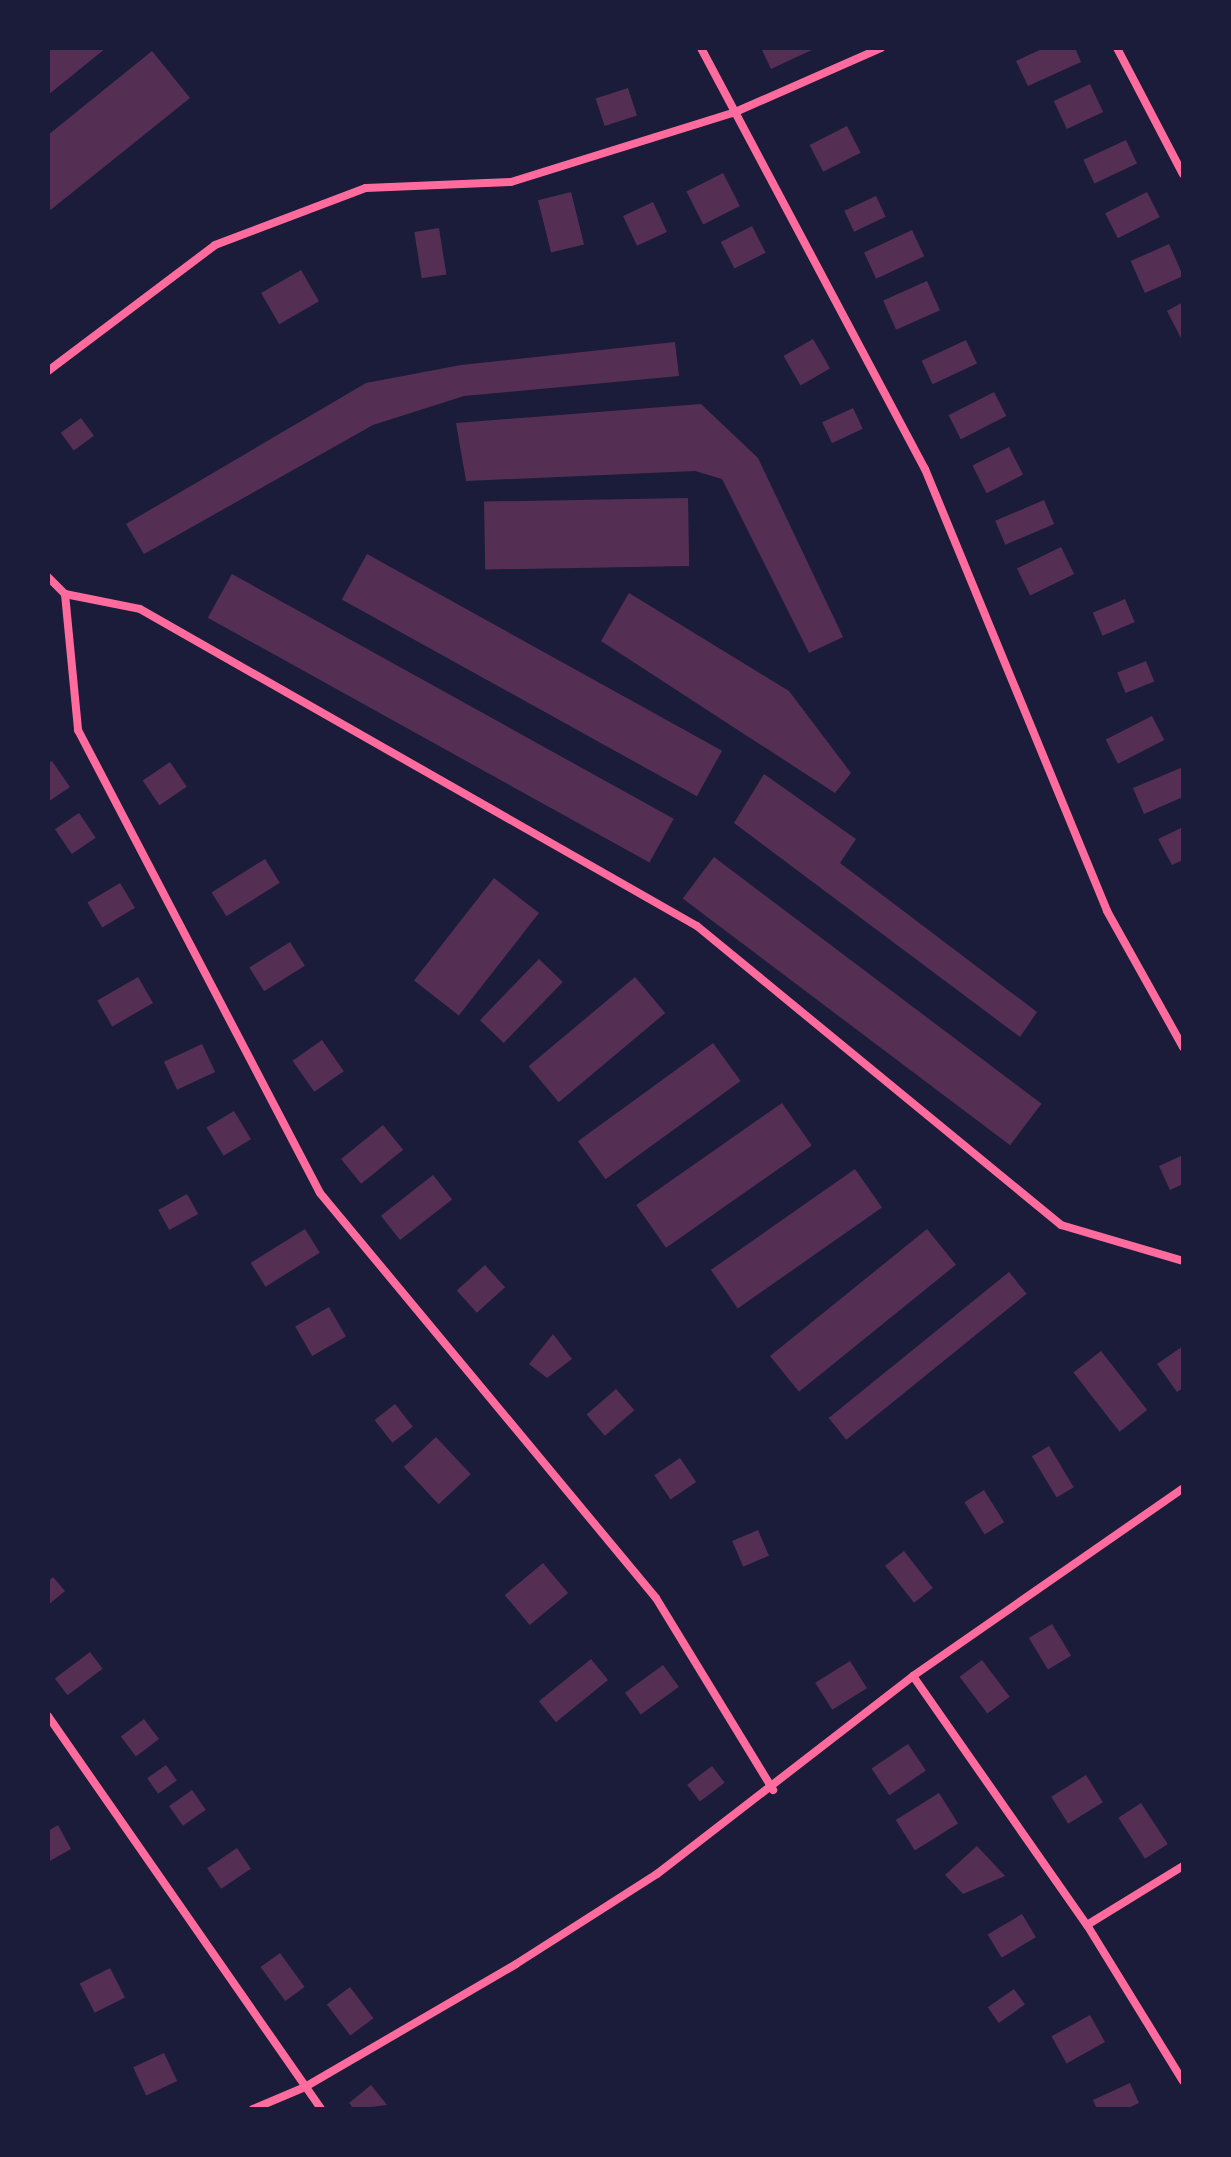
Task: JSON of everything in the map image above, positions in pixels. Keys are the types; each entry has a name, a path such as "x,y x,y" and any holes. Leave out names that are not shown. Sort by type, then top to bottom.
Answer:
{"street":[{"path":"701,48 925,469 1107,911 1183,1047"},
{"path":"48,371 215,245 366,188 511,182 733,113 881,48"},
{"path":"1117,48 1183,174"},
{"path":"48,577 65,594 140,609 697,926 1061,1225 1183,1261"},
{"path":"65,594 78,730 320,1193 656,1598 773,1790"},
{"path":"253,2109 305,2087 516,1964 657,1874 773,1790 913,1676 1183,1488"},
{"path":"913,1676 1087,1925 1183,2081"},
{"path":"48,1716 321,2109"},
{"path":"1087,1925 1183,1866"}],"building":[{"path":"48,48 106,48 48,95"},
{"path":"761,48 816,48 771,69"},
{"path":"1044,48 1075,48 1081,62 1028,86 1016,61"},
{"path":"152,51 190,98 48,212 48,135"},
{"path":"1090,84 1103,112 1067,129 1054,101"},
{"path":"628,88 637,116 605,126 596,99"},
{"path":"847,126 861,153 823,172 810,145"},
{"path":"1126,140 1137,164 1094,183 1083,160"},
{"path":"723,173 740,206 703,225 686,192"},
{"path":"571,192 584,244 551,253 538,200"},
{"path":"1147,192 1160,217 1118,238 1105,213"},
{"path":"876,196 886,217 854,232 844,211"},
{"path":"653,202 667,232 637,246 623,216"},
{"path":"752,226 766,253 734,269 721,242"},
{"path":"439,228 446,274 422,278 414,232"},
{"path":"912,230 924,256 876,279 864,252"},
{"path":"1169,244 1183,276 1145,293 1131,261"},
{"path":"301,270 319,301 279,324 261,293"},
{"path":"927,281 940,310 896,330 883,301"},
{"path":"1183,302 1183,342 1167,311"},
{"path":"813,339 830,368 801,385 784,356"},
{"path":"966,340 977,364 933,384 922,361"},
{"path":"675,342 679,376 464,396 373,425 144,554 126,524 366,383 461,365"},
{"path":"994,392 1006,416 961,439 949,415"},
{"path":"701,404 758,458 843,637 809,653 722,479 695,471 466,481 456,423"},
{"path":"853,408 863,429 832,443 822,422"},
{"path":"81,418 94,436 74,450 61,433"},
{"path":"1009,447 1023,475 987,493 972,466"},
{"path":"688,498 689,566 485,570 484,502"},
{"path":"1044,500 1054,524 1005,545 995,521"},
{"path":"1061,547 1074,574 1030,595 1017,568"},
{"path":"367,554 722,751 697,796 342,599"},
{"path":"232,574 674,819 649,863 208,618"},
{"path":"629,593 789,691 851,773 835,793 601,641"},
{"path":"1125,599 1135,622 1103,636 1093,613"},
{"path":"1146,661 1154,681 1125,693 1117,673"},
{"path":"1152,716 1164,740 1118,764 1106,740"},
{"path":"52,761 70,787 48,802 48,763"},
{"path":"170,762 187,787 159,805 143,780"},
{"path":"1183,767 1183,797 1144,814 1133,788"},
{"path":"764,774 856,839 840,863 1037,1012 1020,1037 734,823"},
{"path":"79,813 96,838 72,854 55,829"},
{"path":"1183,827 1183,860 1172,865 1158,839"},
{"path":"714,857 1041,1104 1010,1145 683,899"},
{"path":"265,859 280,883 226,916 212,892"},
{"path":"494,878 539,913 459,1016 414,980"},
{"path":"120,883 135,908 102,927 87,903"},
{"path":"290,942 305,966 264,991 249,967"},
{"path":"539,959 563,982 504,1043 480,1020"},
{"path":"138,977 153,1003 112,1026 97,1000"},
{"path":"635,977 665,1013 559,1102 529,1066"},
{"path":"322,1040 344,1071 314,1092 293,1061"},
{"path":"713,1043 741,1081 606,1179 578,1141"},
{"path":"202,1044 215,1072 177,1090 164,1062"},
{"path":"782,1103 812,1146 666,1248 636,1205"},
{"path":"234,1111 251,1139 224,1156 207,1127"},
{"path":"383,1125 403,1150 361,1184 341,1159"},
{"path":"1183,1155 1183,1184 1170,1190 1159,1166"},
{"path":"855,1169 882,1208 738,1308 711,1270"},
{"path":"433,1175 452,1199 400,1240 381,1216"},
{"path":"187,1194 198,1214 169,1230 158,1210"},
{"path":"305,1229 320,1253 266,1287 251,1263"},
{"path":"927,1229 956,1265 799,1392 770,1356"},
{"path":"485,1265 505,1287 477,1313 457,1290"},
{"path":"1009,1272 1027,1294 846,1440 829,1418"},
{"path":"329,1307 346,1336 312,1356 295,1326"},
{"path":"553,1334 572,1359 547,1378 529,1364"},
{"path":"1183,1346 1183,1388 1177,1392 1157,1364"},
{"path":"1101,1351 1147,1410 1120,1432 1073,1373"},
{"path":"616,1389 634,1410 605,1436 587,1415"},
{"path":"395,1404 413,1427 392,1443 375,1420"},
{"path":"436,1437 471,1474 439,1504 404,1467"},
{"path":"1049,1446 1074,1487 1057,1497 1032,1456"},
{"path":"680,1458 696,1482 671,1499 654,1475"},
{"path":"984,1490 1004,1522 985,1534 964,1502"},
{"path":"758,1530 769,1556 743,1567 732,1541"},
{"path":"904,1551 933,1588 914,1603 885,1566"},
{"path":"543,1563 568,1593 530,1625 505,1595"},
{"path":"53,1577 65,1591 48,1605 48,1582"},
{"path":"1052,1624 1071,1656 1048,1670 1029,1638"},
{"path":"90,1652 103,1669 67,1695 55,1678"},
{"path":"591,1659 608,1680 556,1722 539,1701"},
{"path":"982,1660 1010,1697 987,1714 960,1677"},
{"path":"850,1661 867,1688 832,1710 815,1683"},
{"path":"663,1665 679,1687 641,1714 625,1693"},
{"path":"144,1719 159,1739 136,1756 121,1736"},
{"path":"908,1744 926,1771 889,1795 872,1769"},
{"path":"166,1765 177,1781 158,1794 147,1778"},
{"path":"712,1766 725,1783 700,1801 687,1785"},
{"path":"1086,1775 1103,1802 1068,1824 1051,1797"},
{"path":"192,1790 206,1810 183,1826 169,1806"},
{"path":"939,1793 958,1824 915,1851 896,1820"},
{"path":"1141,1803 1168,1844 1145,1859 1118,1818"},
{"path":"58,1825 71,1849 48,1862 48,1831"},
{"path":"977,1846 1005,1876 963,1894 945,1875"},
{"path":"237,1848 251,1869 221,1889 207,1868"},
{"path":"1022,1914 1036,1937 1002,1958 988,1935"},
{"path":"280,1953 305,1987 285,2001 261,1967"},
{"path":"110,1968 125,1997 95,2013 80,1983"},
{"path":"350,1987 373,2018 350,2036 327,2004"},
{"path":"1014,1989 1025,2005 999,2023 988,2007"},
{"path":"1090,2015 1105,2042 1067,2063 1052,2036"},
{"path":"164,2053 177,2081 146,2095 133,2067"},
{"path":"1130,2083 1139,2103 1126,2109 1097,2109 1093,2100"},
{"path":"371,2085 387,2105 354,2109 349,2103"}]}
